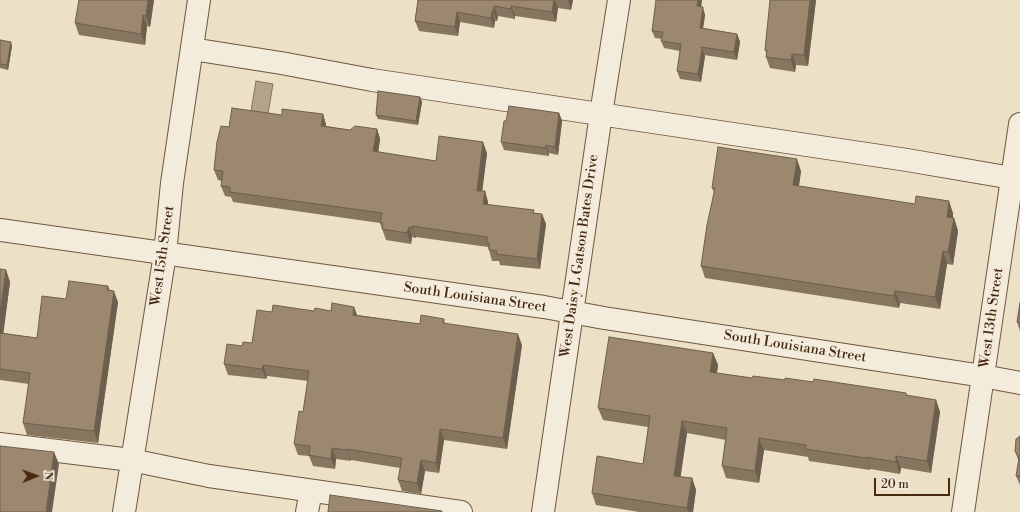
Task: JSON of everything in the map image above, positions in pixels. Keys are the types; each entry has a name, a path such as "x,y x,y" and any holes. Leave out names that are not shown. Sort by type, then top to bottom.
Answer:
{"street":[{"name":"West 15th Street","path":"124,512 131,460 165,254 172,183 199,0"},
{"name":"West Daisy L Gatson Bates Drive","path":"543,512 600,114 619,0"},
{"path":"192,50 372,80 631,120 907,160 1012,178"},
{"name":"West 13th Street","path":"963,512 1020,124"},
{"name":"South Louisiana Street","path":"0,230 572,312 1020,383"},
{"path":"0,444 131,460 209,476 461,512"},
{"path":"307,512 311,491"}],"shaded area":[{"path":"256,81 273,84 268,114 251,111"}],"building":[{"path":"79,0 148,0 146,16 143,15 141,34 75,23"},
{"path":"418,0 554,0 552,12 511,6 511,9 494,6 491,18 457,12 455,27 415,21"},
{"path":"656,0 698,0 697,6 703,7 700,28 737,34 734,52 701,47 702,49 698,74 677,71 681,44 661,41 663,32 652,31"},
{"path":"770,0 810,0 804,55 792,54 791,60 766,57 767,50 765,50"},
{"path":"0,40 11,42 7,65 0,64"},
{"path":"378,91 420,97 416,121 376,115"},
{"path":"509,106 559,113 555,147 546,145 546,148 501,142 504,121 506,121"},
{"path":"232,108 282,115 282,109 323,114 321,126 350,130 355,126 377,129 373,151 436,161 439,136 483,142 477,191 485,191 483,204 534,210 533,213 542,214 537,259 496,254 497,251 489,250 487,237 412,226 412,228 409,227 407,233 382,229 383,223 380,223 382,213 230,192 230,187 221,186 223,171 214,170 217,142 221,126 229,127"},
{"path":"718,147 797,159 793,185 915,204 916,196 949,201 947,217 954,218 948,252 943,251 935,297 895,291 894,296 701,266 707,225 715,188 712,188"},
{"path":"0,269 6,270 0,313"},
{"path":"69,281 108,286 107,290 114,291 94,431 23,423 30,373 0,369 0,333 37,338 42,296 66,299"},
{"path":"332,303 354,307 353,315 420,324 421,315 444,319 443,323 518,334 503,438 440,429 436,463 421,460 417,483 398,480 402,458 332,448 331,459 309,455 310,446 294,444 299,411 303,412 309,371 263,365 262,369 224,364 227,344 242,346 243,342 252,343 257,310 272,312 273,305 314,311 315,308 331,311"},
{"path":"1020,303 1020,323 1017,322"},
{"path":"609,337 713,353 710,372 752,378 753,376 785,380 785,378 813,382 814,379 906,393 906,395 936,400 927,461 896,456 896,462 866,458 805,449 806,445 759,438 755,471 722,466 727,428 682,421 674,476 692,478 687,508 592,493 597,456 643,464 650,416 598,408"},
{"path":"1020,436 1020,476 1016,476 1019,458 1015,451 1016,439"},
{"path":"0,446 54,452 46,512 0,512"},
{"path":"330,495 442,511 442,512 328,512"}]}
